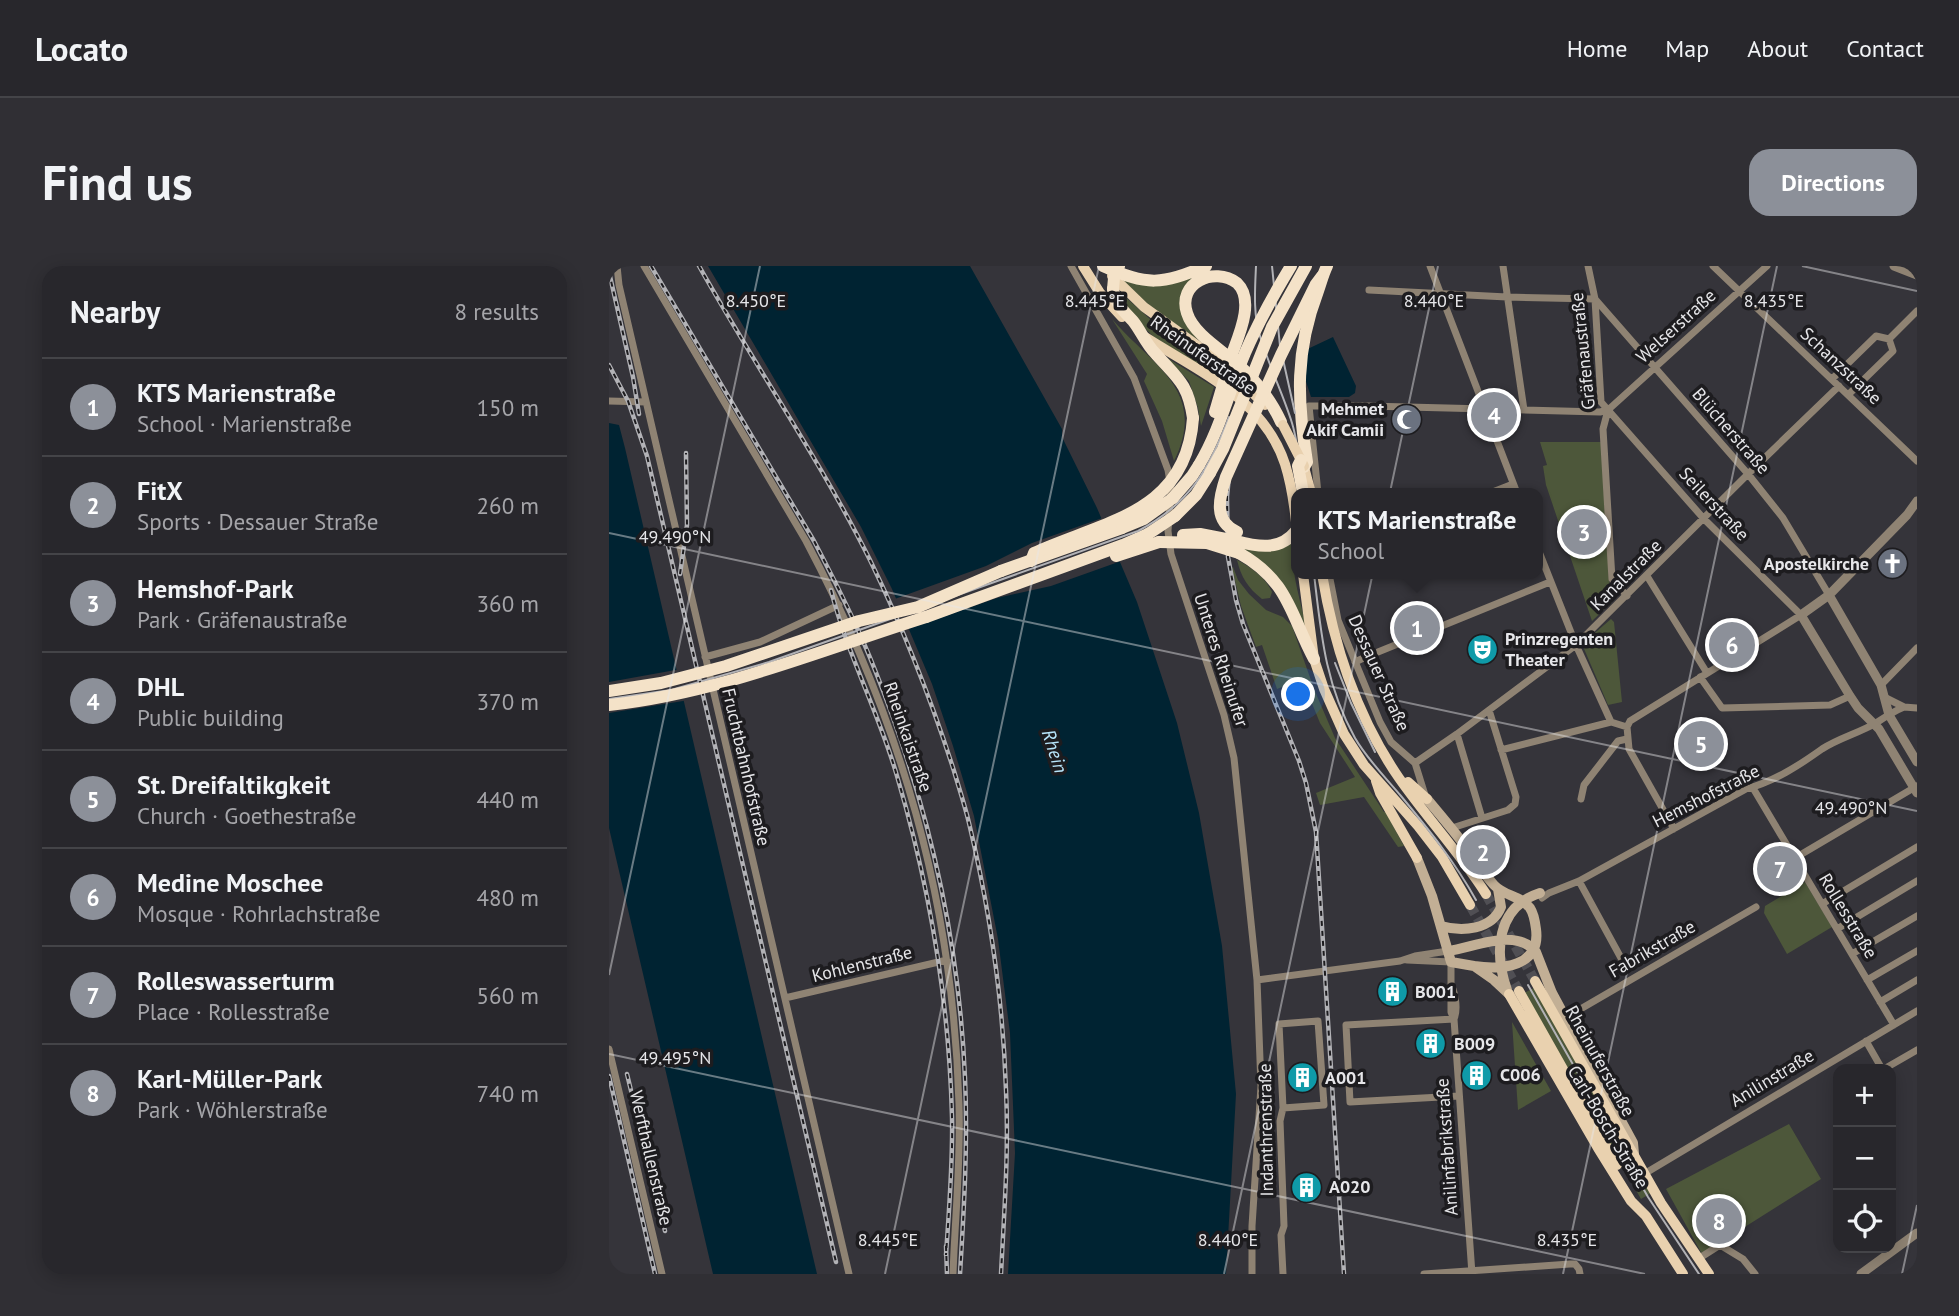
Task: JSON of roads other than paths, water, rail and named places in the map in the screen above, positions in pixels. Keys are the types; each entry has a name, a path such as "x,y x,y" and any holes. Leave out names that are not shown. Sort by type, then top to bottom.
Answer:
{"highway":[{"path":"1103,266 1127,277 1147,282 1171,278 1206,266"},
{"path":"1031,561 1034,553 1131,514 1153,499 1175,476 1192,429 1191,405 1187,391 1119,308 1113,289 1119,266"},
{"path":"609,691 661,683 726,666 859,621 918,607 1001,571 1144,519 1185,486 1199,466 1221,420 1257,326 1291,266"},
{"path":"609,705 673,695 753,675 935,614 1142,537 1154,530 1184,508 1196,495 1217,462 1272,327 1305,266"},
{"path":"1302,488 1298,466 1307,462 1299,380 1301,351 1324,271"},
{"path":"1314,659 1291,606 1280,588 1237,542 1221,517 1219,505 1226,477 1281,355 1324,271"},
{"path":"1199,466 1201,448 1227,375 1244,317 1245,304 1240,287 1235,281 1221,274 1198,278 1186,295 1187,312 1199,331 1245,370 1276,410 1282,423"},
{"path":"1012,584 1041,581 1176,536 1201,534 1265,547 1281,543 1291,535"}],"main road":[{"name":"Rheinuferstraße","path":"1083,266 1100,293 1128,323 1232,392 1258,417 1285,462 1291,488"},
{"name":"Rheinuferstraße","path":"1103,266 1144,307 1223,364 1282,423 1303,463 1310,488"},
{"path":"1304,579 1314,659 1344,734 1375,779 1434,847 1470,905"},
{"path":"1323,579 1337,643 1357,701 1373,734 1395,771 1457,851 1486,894"},
{"path":"1395,771 1427,799"},
{"path":"1375,779 1380,793 1417,858 1450,957"},
{"name":"Dessauer Straße","path":"1427,799 1498,889 1526,899"},
{"path":"1441,926 1463,930 1475,928 1495,917 1502,903 1498,889"},
{"path":"1514,993 1500,968 1501,940 1507,922 1526,899 1544,895"},
{"path":"1534,915 1544,895"},
{"path":"1526,899 1534,915 1536,952 1552,993 1633,1143 1635,1158"},
{"path":"1450,957 1501,940 1535,943"},
{"path":"1450,957 1474,965 1508,967 1521,962 1535,943"},
{"path":"1474,965 1514,993"},
{"name":"Rheinuferstraße","path":"1535,981 1635,1158"},
{"name":"Rheinuferstraße","path":"1514,993 1646,1216"},
{"name":"Carl-Bosch-Straße","path":"1635,1158 1709,1274"},
{"name":"Carl-Bosch-Straße","path":"1646,1216 1683,1274"}],"street":[{"name":"Fruchtbahnhofstraße","path":"617,266 619,285 849,1274"},
{"name":"Rheinkaistraße","path":"644,266 806,541 839,605 884,710 905,775 930,868 947,960 954,1019 959,1106 959,1185 953,1274"},
{"name":"Unteres Rheinufer","path":"1071,266 1134,378 1168,470 1171,488 1168,531 1171,554 1224,715 1234,758 1257,980 1261,1086 1252,1226 1252,1274"},
{"path":"1430,266 1515,488"},
{"path":"1503,266 1524,410"},
{"name":"Gräfenaustraße","path":"1588,266 1595,299 1601,402 1608,410 1603,429 1612,579 1627,596"},
{"name":"Schanzstraße","path":"1713,266 1917,461"},
{"name":"Welserstraße","path":"1608,410 1767,266"},
{"path":"1894,266 1917,275"},
{"path":"1369,290 1595,299"},
{"name":"Blücherstraße","path":"1595,299 1748,474 1789,526 1829,595"},
{"path":"1889,339 1917,311"},
{"path":"1832,379 1877,336 1889,339"},
{"path":"1849,394 1893,351 1889,339"},
{"name":"Kanalstraße","path":"1415,763 1576,645 1839,386"},
{"path":"609,401 646,402"},
{"path":"1317,488 1309,406 1600,412 1608,410"},
{"name":"Seilerstraße","path":"1608,410 1704,519 1801,615"},
{"path":"1503,488 1513,484"},
{"path":"1674,829 1629,749 1627,727 1630,721 1829,595 1917,501"},
{"path":"1543,563 1611,722"},
{"path":"1647,576 1723,708 1830,705 1850,696"},
{"name":"Dessauer Straße","path":"1329,579 1338,620 1385,733 1398,749 1415,763 1427,799"},
{"path":"1355,662 1550,582"},
{"path":"1829,595 1881,685 1889,715 1917,762"},
{"path":"705,657 760,642 839,605"},
{"path":"1795,858 1916,789 1875,723 1858,708 1850,696 1801,615"},
{"path":"1881,685 1917,648"},
{"path":"1884,697 1904,707 1917,708"},
{"name":"Hemshofstraße","path":"1544,895 1579,881 1904,707"},
{"path":"1452,828 1508,810 1515,804 1489,710"},
{"path":"1501,750 1611,722 1627,727"},
{"path":"1457,734 1482,818"},
{"path":"1581,799 1584,785 1618,741 1627,739"},
{"name":"Rollesstraße","path":"1753,788 1894,1025"},
{"path":"1822,904 1917,847"},
{"path":"1579,881 1621,958"},
{"path":"1837,929 1917,881"},
{"name":"Fabrikstraße","path":"1565,1018 1756,907"},
{"path":"1852,954 1917,916"},
{"path":"1867,980 1917,951"},
{"path":"1257,980 1407,960 1415,956 1450,957"},
{"name":"Anilinfabrikstraße","path":"1450,957 1450,999 1454,1019 1472,1272"},
{"name":"Kohlenstraße","path":"785,998 947,960"},
{"path":"1880,1002 1917,980"},
{"name":"Anilinstraße","path":"1644,1174 1917,1011"},
{"path":"1454,1019 1346,1025 1349,1102 1459,1096"},
{"name":"Indanthrenstraße","path":"1283,1108 1324,1105 1318,1021 1279,1024 1283,1108 1280,1121 1283,1274"},
{"path":"1866,1041 1880,1064"},
{"name":"Werfthallenstraße","path":"609,1049 662,1274"},
{"path":"1892,1064 1917,1050"},
{"path":"1861,1274 1917,1233"},
{"path":"1698,1259 1720,1245 1743,1259 1755,1274"},
{"path":"1424,1274 1575,1264 1580,1274"}],"water":[{"name":"Rhein","path":"708,266 970,266 1062,429 1062,437 1097,508 1137,602 1177,723 1199,813 1222,946 1236,1094 1226,1274 1008,1274 1015,1153 1010,1033 998,939 974,816 932,684 892,589 861,527"},
{"path":"1333,337 1356,386 1355,393 1349,397 1311,397 1297,354"},
{"path":"609,423 619,425 625,448 817,1274 713,1274 609,828"}],"tunnel":[{"path":"1486,894 1535,981"},
{"path":"1470,905 1519,991"}],"tram line":[{"path":"1256,266 1256,319 1292,423 1302,488"},
{"path":"1272,266 1280,346 1295,413"},
{"path":"609,699 671,690 769,662 1138,531 1171,509 1195,484 1214,453 1229,417"},
{"path":"1315,579 1331,678 1355,738 1441,846 1476,900"},
{"path":"1335,663 1375,752"},
{"path":"1528,985 1648,1197 1699,1274"}],"railway":[{"path":"651,266 814,541 868,654 894,719 910,769 925,819 948,922 962,1026 966,1127 960,1274"},
{"path":"699,266 830,486 870,560 916,664 962,797 989,922 1002,1023 1007,1136 1001,1274"},
{"path":"609,272 639,414"},
{"path":"609,365 628,401 647,456 836,1262"},
{"path":"680,574 687,525 686,453"},
{"path":"1229,476 1228,557 1236,600 1243,624 1299,761 1316,832 1344,1274"},
{"path":"831,590 897,776 919,860 936,945 947,1030 952,1117 946,1255"},
{"path":"627,1074 665,1231"},
{"path":"609,1076 655,1274"},
{"path":"946,1246 947,1274"}],"place":[{"name":"DHL","path":"1494,415"},
{"name":"Mehmet Akif Camii","path":"1407,419"},
{"name":"Hemshof-Park","path":"1584,532"},
{"name":"Apostelkirche","path":"1892,564"},
{"name":"KTS Marienstraße","path":"1417,628"},
{"name":"Medine Moschee","path":"1732,645"},
{"name":"Prinzregenten Theater","path":"1482,649"},
{"name":"St. Dreifaltikgkeit","path":"1701,744"},
{"name":"FitX","path":"1483,852"},
{"name":"Rolleswasserturm","path":"1780,869"},
{"name":"B001","path":"1392,992"},
{"name":"B009","path":"1431,1044"},
{"name":"C006","path":"1477,1075"},
{"name":"A001","path":"1302,1078"},
{"name":"A020","path":"1306,1187"},
{"name":"Karl-Müller-Park","path":"1719,1221"}]}
